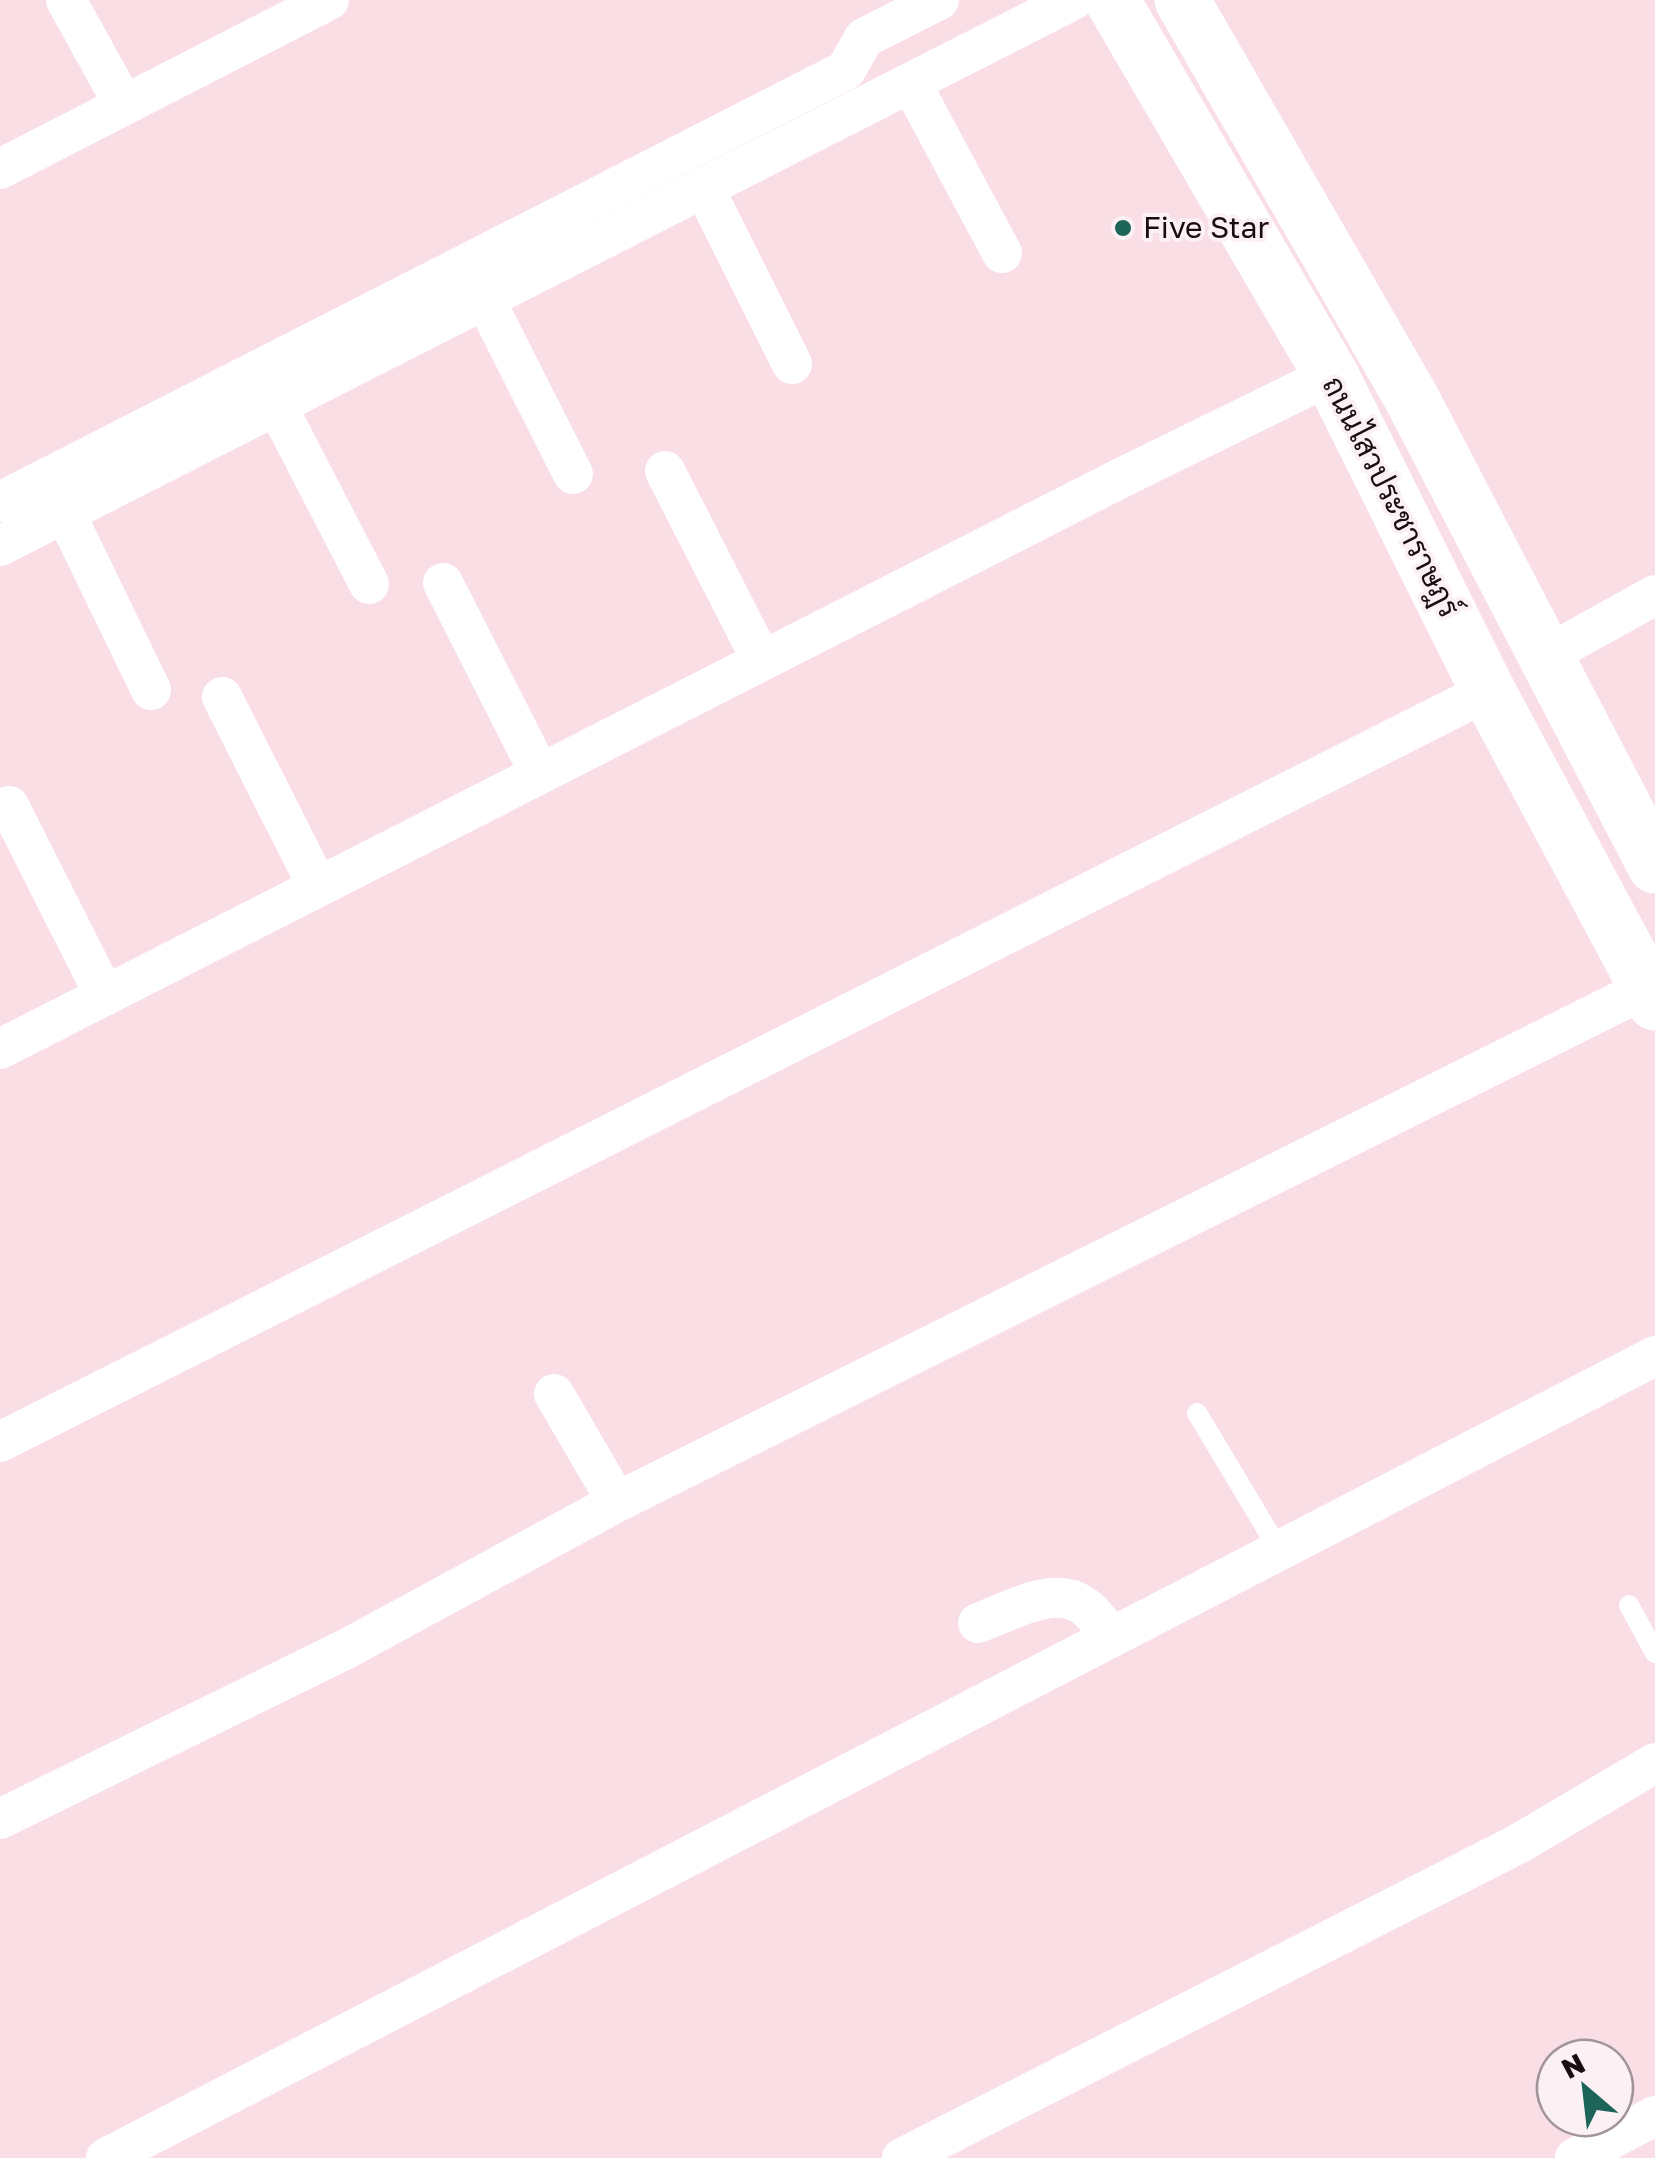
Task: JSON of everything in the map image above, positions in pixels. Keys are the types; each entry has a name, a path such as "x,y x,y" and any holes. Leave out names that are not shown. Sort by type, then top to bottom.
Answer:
{"main road":[{"name":"ถนนไสวประชาราษฎร์","path":"1112,0 1331,375 1488,691 1651,996"},
{"name":"ถนนไสวประชาราษฎร์","path":"1182,0 1412,399 1655,866"}],"street":[{"path":"66,0 124,106"},
{"path":"0,169 329,0"},
{"path":"268,388 467,264 846,70 864,38 938,0"},
{"path":"0,546 56,496 268,388 485,300 1073,0"},
{"path":"846,70 865,106"},
{"path":"911,82 1002,253"},
{"path":"704,188 792,364"},
{"path":"467,264 573,474"},
{"path":"0,1050 762,660 1331,375"},
{"path":"268,388 368,584"},
{"path":"665,471 762,660"},
{"path":"0,502 56,496"},
{"path":"56,496 151,690"},
{"path":"444,584 540,774"},
{"path":"1547,655 1655,595"},
{"path":"0,1442 1488,691"},
{"path":"222,697 318,887"},
{"path":"9,806 105,996"},
{"path":"0,1819 348,1648 617,1502 1651,996"},
{"path":"106,2158 1655,1356"},
{"path":"554,1394 617,1502"},
{"path":"978,1623 1044,1598 1064,1596 1085,1606 1111,1635"},
{"path":"902,2158 1518,1844 1655,1763"},
{"path":"1575,2158 1655,2116"}],"lane":[{"path":"1197,1413 1279,1550"},
{"path":"1629,1605 1655,1653"}],"place":[{"name":"Five Star","path":"1123,228"}]}
